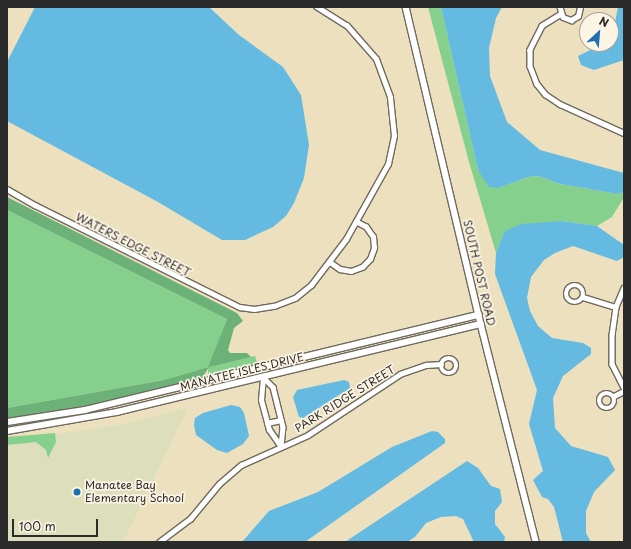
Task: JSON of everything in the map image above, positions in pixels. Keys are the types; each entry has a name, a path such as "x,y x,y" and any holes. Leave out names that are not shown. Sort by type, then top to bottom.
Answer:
{"street":[{"path":"316,7 347,26 376,58 390,97 394,136 388,164 356,222 330,262 340,269 351,271 362,267 370,259 374,248 373,237 366,227 356,222"},
{"name":"SOUTH POST ROAD","path":"406,7 481,324 536,542"},
{"path":"560,7 561,14 567,19 575,19 580,13 580,7"},
{"path":"561,14 542,26 530,50 530,66 536,84 545,94 560,104 623,130"},
{"name":"WATERS EDGE STREET","path":"7,189 35,205 227,302 254,309 274,306 295,298 330,262"},
{"path":"614,396 624,390 612,364 612,334 616,307 624,288"},
{"path":"584,297 616,307"},
{"name":"MANATEE ISLES DRIVE","path":"7,422 44,418 122,401 479,315"},
{"name":"MANATEE ISLES DRIVE","path":"7,431 52,425 125,410 481,324"},
{"name":"PARK RIDGE STREET","path":"159,542 190,519 227,475 254,458 308,435 400,374 426,365 441,364"},
{"path":"259,368 263,377 261,400 267,422 274,440 281,447"},
{"name":"PARK RIDGE STREET","path":"263,377 273,387 284,436 281,447"},
{"path":"122,401 125,410"},
{"path":"267,422 281,420"}],"shaded area":[{"name":"Manatee Bay Elementary School","path":"188,408 123,542 7,542 7,442 123,424"}],"green space":[{"path":"428,7 441,7 478,170 499,188 528,177 538,176 560,184 618,194 624,192 624,197 612,217 597,226 562,221 504,232 496,253 469,162"},
{"path":"7,197 237,313 243,321 234,328 228,350 230,353 247,353 251,357 209,367 199,383 115,403 7,422 7,408 164,380 208,367 227,319 7,210"},
{"path":"7,210 227,319 209,366 255,356 259,368 208,377 208,367 164,380 7,408"},
{"path":"55,433 56,442 48,458 46,450 36,442 7,445 7,437"}],"water":[{"path":"35,7 209,7 239,35 283,67 301,95 309,145 304,178 294,203 286,216 273,227 245,240 222,240 158,202 7,121 7,62"},
{"path":"441,7 502,7 496,18 489,48 490,76 507,122 540,150 624,173 624,192 618,194 560,184 538,176 528,177 499,188 489,187 478,170"},
{"path":"618,7 624,7 624,60 594,70 581,65 578,56 586,52 619,52 619,12 617,12"},
{"path":"562,221 597,226 624,245 624,257 617,261 573,246 555,253 544,260 531,277 527,298 530,311 538,326 552,338 583,343 591,348 591,354 563,376 553,398 555,428 571,446 608,457 615,470 594,492 586,511 586,533 591,542 563,542 554,507 548,499 542,497 533,480 543,471 529,424 537,390 495,274 496,253 504,232 521,224"},
{"path":"344,380 349,382 350,388 303,418 299,417 293,397 297,390"},
{"path":"231,405 240,407 244,413 249,436 243,444 227,453 217,450 196,435 194,425 195,418 203,413"},
{"path":"432,431 438,432 445,439 445,443 305,542 242,542 269,511 318,492 392,447"},
{"path":"467,461 478,468 491,486 500,489 502,502 495,511 495,524 505,537 504,542 474,542 463,519 456,516 441,517 426,523 415,537 407,542 345,542"}],"place":[{"name":"Manatee Bay Elementary School","path":"77,492"}]}
